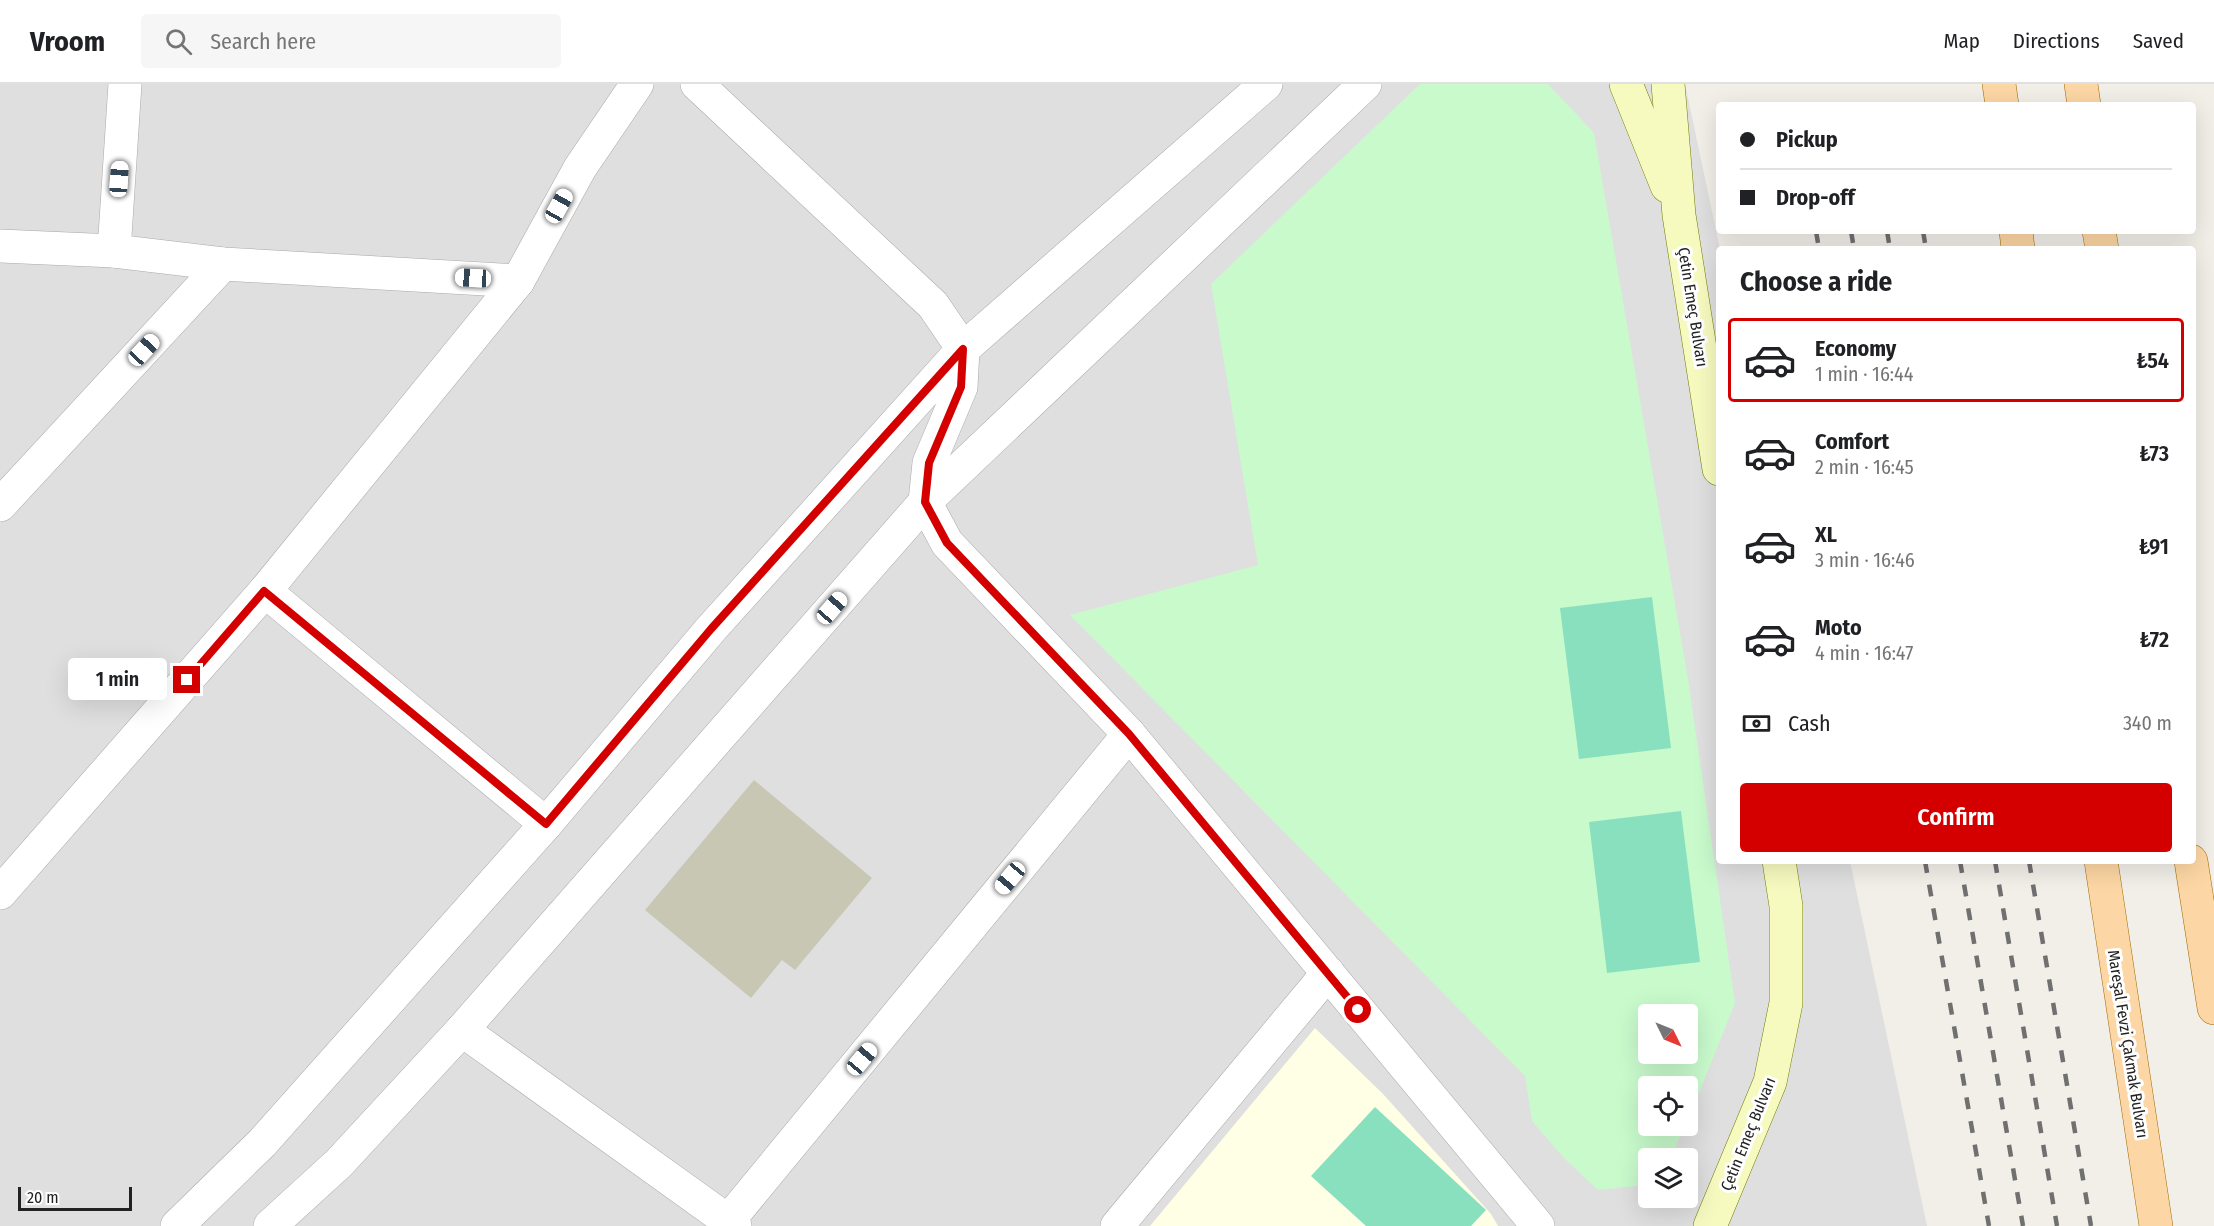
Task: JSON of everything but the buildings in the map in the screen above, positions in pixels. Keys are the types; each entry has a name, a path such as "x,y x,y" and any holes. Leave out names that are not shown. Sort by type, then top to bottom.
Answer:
{"main road":[{"name":"Çetin Emeç Bulvarı","path":"1626,84 1679,216"},
{"name":"Çetin Emeç Bulvarı","path":"1668,84 1679,216 1716,450"},
{"path":"2000,84 2002,102"},
{"path":"2081,84 2084,102"},
{"name":"Çetin Emeç Bulvarı","path":"1710,1226 1770,1082 1786,1003 1786,906 1779,864"},
{"name":"Mareşal Fevzi Çakmak Bulvarı","path":"2101,864 2156,1226"},
{"path":"2191,864 2214,1008"}],"street":[{"path":"114,251 125,84"},
{"path":"0,893 264,591 518,281 580,168 637,84"},
{"path":"697,84 933,305 963,349 961,387 929,463 925,502 947,543 1129,734 1538,1226"},
{"path":"177,1226 262,1143 546,824 711,629 963,349 1266,84"},
{"path":"270,1226 339,1163 462,1030 925,502 1365,84"},
{"path":"0,246 114,251 223,264 518,281"},
{"path":"0,505 223,264"},
{"path":"264,591 546,824"},
{"path":"462,1030 729,1224 1129,734"},
{"path":"1117,1226 1328,973"}],"shaded area":[{"path":"0,84 1685,84 1719,246 1716,246 1716,864 1851,864 1927,1226 0,1226"},
{"path":"754,780 872,878 795,970 782,960 751,998 645,910"},
{"path":"1315,1028 1383,1094 1491,1214 1498,1226 1150,1226"}],"green space":[{"path":"1420,84 1548,84 1594,133 1688,679 1735,1003 1698,1095 1698,1076 1638,1076 1638,1136 1680,1136 1675,1148 1638,1148 1638,1185 1598,1190 1564,1158 1532,1121 1525,1076 1070,615 1258,565 1211,284"},
{"path":"1652,597 1671,748 1579,759 1560,608"},
{"path":"1681,811 1700,962 1607,973 1589,822"},
{"path":"1375,1107 1486,1210 1471,1226 1366,1226 1311,1176"}],"railway":[{"path":"1816,234 1818,246"},
{"path":"1852,234 1854,246"},
{"path":"1888,234 1890,246"},
{"path":"1924,234 1926,246"},
{"path":"1926,864 1989,1226"},
{"path":"1961,864 2023,1226"},
{"path":"1996,864 2057,1226"},
{"path":"2030,864 2091,1226"}],"route":[{"path":"187,680 264,591 546,824 711,629 963,349 961,387 929,463 925,502 947,543 1129,734 1358,1010"}]}
